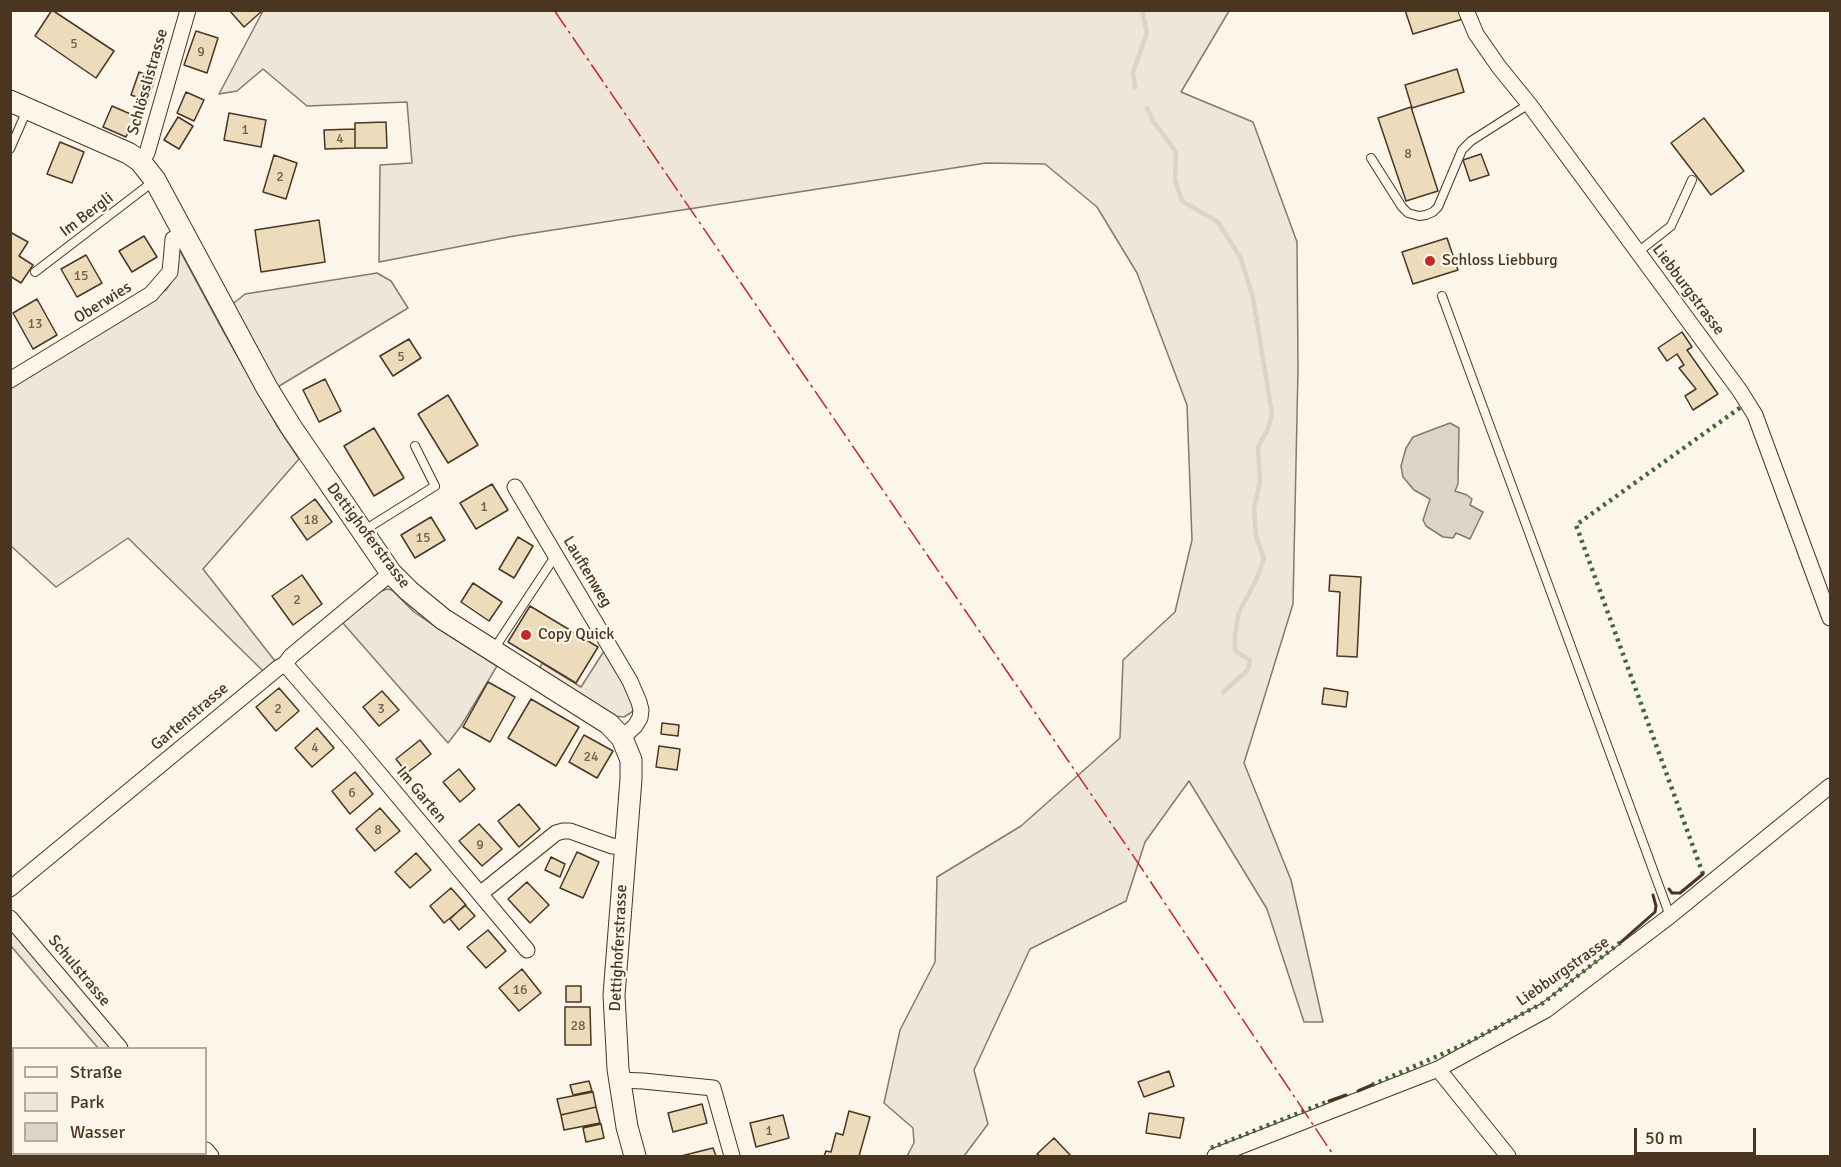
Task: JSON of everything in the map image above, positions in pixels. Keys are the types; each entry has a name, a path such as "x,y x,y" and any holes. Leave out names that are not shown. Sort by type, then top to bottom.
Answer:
{"street":[{"name":"Schlösslistrasse","path":"140,161 147,153 188,10"},
{"name":"Liebburgstrasse","path":"1467,10 1476,34 1499,67 1638,252 1740,391 1755,415 1830,618"},
{"name":"Dettighoferstrasse","path":"19,105 111,144 140,161 155,180 273,398 392,573 420,602 609,724 622,738 631,760 632,779 614,995 618,1071 627,1127 635,1156"},
{"name":"Oberwies","path":"10,380 152,294 170,272 173,239 184,234"},
{"name":"Lauftenweg","path":"515,487 630,681 639,702 640,718 622,738"},
{"name":"Gartenstrasse","path":"10,889 285,664 291,656 392,573"},
{"name":"Im Garten","path":"285,664 526,950"},
{"name":"Liebburgstrasse","path":"1215,1156 1438,1069 1546,1010 1670,915 1830,786"},
{"path":"480,894 556,833 570,831 612,846 625,847"},
{"name":"Schulstrasse","path":"10,918 119,1047"},
{"path":"1438,1069 1508,1156"},
{"path":"618,1071 643,1081 713,1088 732,1156"}],"lane":[{"path":"1371,158 1402,207 1408,213 1426,215 1438,207 1462,150 1471,141 1529,104"},
{"path":"10,149 19,105"},
{"name":"Im Bergli","path":"35,272 155,180"},
{"path":"1638,252 1671,226 1692,180"},
{"path":"1442,296 1670,915"},
{"path":"363,532 435,486 415,446"},
{"path":"494,650 556,555"}],"green space":[{"path":"263,11 1229,11 1181,92 1253,122 1297,242 1298,369 1293,604 1244,763 1291,880 1323,1022 1304,1022 1267,909 1189,781 1145,842 1126,901 1030,949 974,1070 988,1124 964,1156 907,1156 914,1143 913,1128 884,1103 900,1030 935,962 937,877 1021,826 1120,738 1123,660 1175,612 1192,540 1187,405 1137,273 1097,207 1045,164 986,163 514,236 379,262 380,165 412,163 407,102 307,106 263,69 237,91 219,94"},
{"path":"180,251 277,426 299,459 203,569 275,661 263,671 128,538 56,587 11,546 10,385 166,290 173,279"},
{"path":"377,273 391,281 408,308 276,388 233,309 234,303 245,294"},
{"path":"392,590 414,612 497,666 461,726 448,743 342,622 379,592"},
{"path":"606,648 634,707 632,712 624,717 612,716 539,670 542,663 581,687"},
{"path":"10,924 114,1047 97,1047 11,946"}],"water":[{"path":"1450,423 1459,428 1458,484 1455,491 1467,495 1472,499 1470,505 1483,512 1470,539 1456,533 1453,538 1443,537 1426,526 1423,520 1430,499 1414,490 1403,477 1401,466 1406,448 1413,437"}],"building":[{"path":"52,10 114,51 96,78 35,36"},
{"path":"229,10 262,10 262,11 244,27"},
{"path":"1405,10 1460,10 1463,19 1413,34"},
{"path":"196,31 218,38 207,73 184,65"},
{"path":"1457,69 1464,92 1412,108 1405,85"},
{"path":"139,72 155,78 148,101 131,95"},
{"path":"186,92 204,100 194,121 177,113"},
{"path":"112,106 135,116 126,137 103,127"},
{"path":"1411,107 1438,191 1406,201 1378,118"},
{"path":"229,113 266,120 261,147 224,140"},
{"path":"178,117 193,126 179,149 164,140"},
{"path":"1704,118 1744,171 1711,195 1671,143"},
{"path":"386,122 387,148 355,148 355,123"},
{"path":"355,129 355,148 325,149 324,130"},
{"path":"60,142 84,152 72,183 47,174"},
{"path":"1481,154 1489,175 1470,181 1463,160"},
{"path":"274,155 297,163 286,199 263,192"},
{"path":"319,220 325,262 261,272 255,230"},
{"path":"10,232 28,242 19,256 33,265 21,283 10,276"},
{"path":"144,236 157,257 132,272 119,251"},
{"name":"Schloss Liebburg","path":"1447,238 1458,270 1413,284 1402,252"},
{"path":"86,255 102,283 77,297 61,269"},
{"path":"37,299 57,335 33,349 13,313"},
{"path":"1682,332 1692,347 1687,350 1718,394 1693,410 1685,396 1696,389 1679,368 1684,365 1677,354 1667,361 1658,348"},
{"path":"409,339 421,358 393,376 380,356"},
{"path":"325,379 341,411 319,422 303,390"},
{"path":"448,395 478,445 448,463 418,414"},
{"path":"374,428 404,478 374,496 344,446"},
{"path":"492,484 508,510 476,529 460,503"},
{"path":"315,499 332,522 307,540 291,517"},
{"path":"431,517 445,540 415,558 401,535"},
{"path":"518,537 533,546 514,578 499,569"},
{"path":"302,575 322,604 293,625 272,596"},
{"path":"1330,575 1361,577 1357,657 1337,656 1340,592 1329,591"},
{"path":"473,583 502,602 489,621 461,602"},
{"path":"530,606 598,647 576,683 508,642"},
{"path":"488,682 515,697 490,742 463,727"},
{"path":"279,688 299,711 276,731 256,707"},
{"path":"1324,688 1348,692 1346,707 1322,704"},
{"path":"382,691 399,710 379,726 363,707"},
{"path":"531,699 579,727 556,766 508,738"},
{"path":"662,723 679,725 678,736 661,734"},
{"path":"317,728 334,748 312,767 295,748"},
{"path":"584,735 613,751 597,778 569,762"},
{"path":"420,740 431,754 407,773 396,759"},
{"path":"659,746 680,749 677,770 656,767"},
{"path":"459,769 475,789 460,802 443,782"},
{"path":"355,772 373,794 350,814 332,791"},
{"path":"519,804 540,829 519,847 498,821"},
{"path":"380,808 400,831 375,851 356,829"},
{"path":"479,824 502,849 482,866 459,841"},
{"path":"577,852 599,862 583,898 560,888"},
{"path":"416,853 431,870 410,888 395,872"},
{"path":"551,857 565,864 560,877 545,870"},
{"path":"527,882 549,905 530,923 508,899"},
{"path":"451,888 466,905 444,923 430,906"},
{"path":"465,905 475,916 459,930 450,919"},
{"path":"488,930 506,951 486,968 467,947"},
{"path":"522,969 541,993 519,1011 499,988"},
{"path":"566,986 581,986 581,1002 566,1002"},
{"path":"565,1007 590,1007 591,1045 565,1045"},
{"path":"1169,1071 1174,1086 1144,1097 1138,1082"},
{"path":"589,1081 592,1091 573,1095 570,1085"},
{"path":"593,1092 596,1107 561,1115 557,1099"},
{"path":"702,1104 707,1123 673,1132 668,1113"},
{"path":"596,1107 600,1123 564,1130 561,1115"},
{"path":"849,1111 870,1117 859,1156 824,1156 826,1151 831,1152 836,1133 843,1135"},
{"path":"1149,1113 1184,1118 1180,1138 1146,1133"},
{"path":"783,1115 789,1138 756,1147 750,1123"},
{"path":"601,1124 604,1138 586,1142 583,1128"},
{"path":"1054,1138 1071,1156 1040,1156 1037,1154"},
{"path":"713,1148 716,1156 681,1156"}],"waterway":[{"path":"1135,87 1133,72 1147,33 1142,10"},
{"path":"1147,108 1154,122 1176,152 1175,180 1182,201 1218,222 1241,259 1253,298 1272,414 1268,429 1258,447 1260,481 1254,509 1256,536 1264,559 1239,612 1235,635 1235,651 1250,660 1248,670 1223,692"}],"hedge":[{"path":"1703,874 1576,525 1741,407"},
{"path":"1372,1085 1465,1044 1543,1003 1621,942"},
{"path":"1211,1148 1329,1101"}],"wall":[{"path":"1669,889 1672,893 1680,893 1703,874"},
{"path":"1621,942 1655,912 1653,895"},
{"path":"1358,1091 1372,1085"},
{"path":"1329,1101 1346,1095"}],"power":[{"path":"554,10 1132,854 1334,1156"}],"place":[{"name":"Schloss Liebburg","path":"1430,261"},
{"name":"Copy Quick","path":"526,635"}]}
